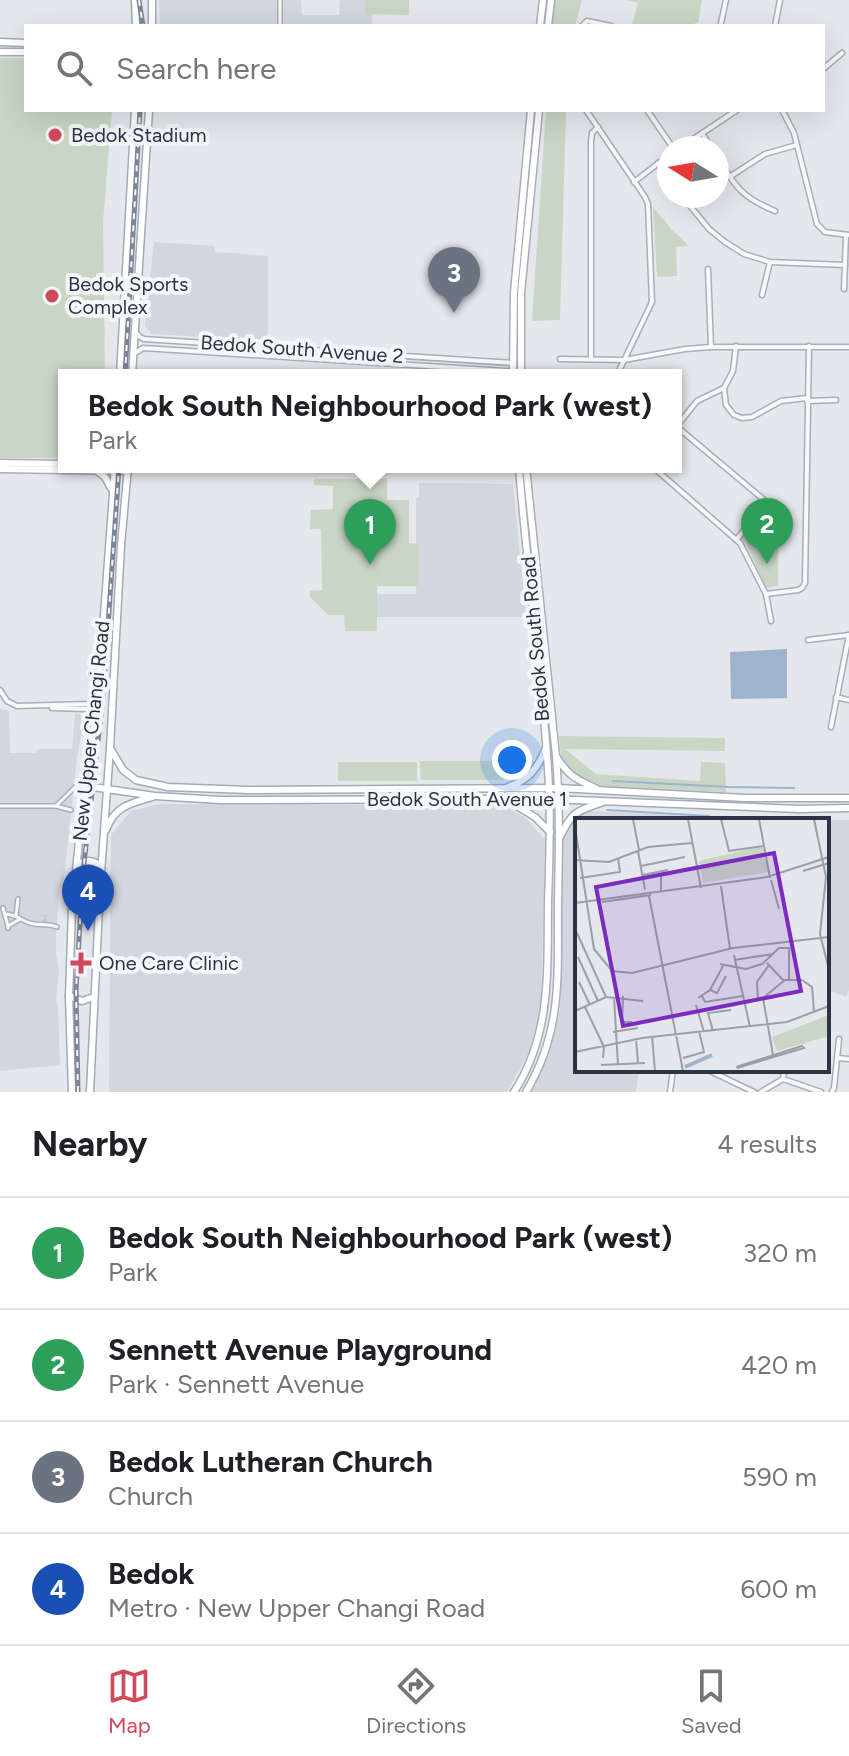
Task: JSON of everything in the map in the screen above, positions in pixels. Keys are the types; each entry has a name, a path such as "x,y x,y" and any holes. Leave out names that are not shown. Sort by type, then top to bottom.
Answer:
{"main road":[{"path":"135,0 135,24"},
{"path":"152,0 152,24"},
{"path":"540,24 543,0"},
{"path":"548,24 551,0"},
{"path":"0,42 24,43"},
{"path":"0,52 24,52"},
{"path":"120,369 135,112"},
{"path":"133,369 149,112"},
{"path":"517,369 514,293 531,112"},
{"path":"516,363 539,112"},
{"path":"0,466 58,464"},
{"path":"0,466 58,468"},
{"path":"100,473 107,478 112,491"},
{"name":"New Upper Changi Road","path":"72,1092 69,996 72,909 98,696 114,473"},
{"name":"New Upper Changi Road","path":"90,1092 101,868 128,473"},
{"name":"Bedok South Road","path":"514,1092 532,1058 544,1014 550,832 546,748 520,473"},
{"name":"Bedok South Road","path":"526,1092 546,1050 555,1011 559,839 559,788 527,473"},
{"name":"Bedok South Avenue 1","path":"110,748 123,770 136,780 168,787 248,790 559,788 745,798 849,798"},
{"path":"501,789 528,778 546,748"},
{"path":"556,756 570,776 600,790"},
{"name":"Bedok South Avenue 1","path":"86,786 155,796 247,800 504,798 799,809 849,808"},
{"path":"103,838 119,808 155,796"},
{"path":"504,798 535,817 550,832"},
{"path":"559,839 570,816 607,801"},
{"path":"75,868 81,862 90,861 101,868"},
{"path":"69,996 82,1001 94,997"}],"street":[{"path":"280,0 280,24"},
{"path":"721,23 726,0"},
{"path":"775,24 780,0"},
{"path":"825,67 842,53"},
{"path":"587,112 648,204 652,302 621,369"},
{"path":"649,112 665,136"},
{"path":"698,136 734,112"},
{"path":"783,112 791,125 817,224 825,232 848,235 844,289"},
{"path":"591,359 591,142 592,133 598,127"},
{"path":"775,211 740,191 730,177 765,154 797,145"},
{"path":"634,182 657,164"},
{"path":"692,208 709,229 744,254 770,262 845,265"},
{"path":"762,295 770,262"},
{"path":"708,269 711,347"},
{"name":"Bedok South Avenue 2","path":"136,331 144,339 516,363"},
{"path":"736,346 733,371 724,388 726,405 734,415 752,417 781,401 836,400"},
{"path":"766,594 798,590 805,583 809,346"},
{"path":"560,359 624,360 711,347 849,347"},
{"name":"Bedok South Avenue 2","path":"134,355 143,348 457,369"},
{"path":"682,419 697,401 724,388"},
{"path":"682,431 763,499 763,507 737,539"},
{"path":"660,473 743,547 766,594 771,621"},
{"path":"808,640 849,635 831,727"},
{"path":"0,692 7,701 18,706 89,704 98,696"},
{"path":"0,692 4,701 14,707 86,709 95,715"},
{"path":"836,697 849,700"},
{"path":"56,806 75,787"},
{"path":"0,806 56,806 71,810"},
{"path":"16,915 18,899"},
{"path":"3,908 8,927 21,918"},
{"path":"5,914 16,915 30,923 57,927"},
{"path":"832,1092 839,1039"},
{"path":"838,1058 849,1059"},
{"path":"670,1092 673,1072"},
{"path":"714,1072 754,1092"},
{"path":"783,1079 784,1072"},
{"path":"761,1092 783,1079 821,1092"}],"shaded area":[{"path":"159,0 301,0 302,15 339,15 340,0 372,0 372,24 160,24"},
{"path":"154,242 215,246 215,252 268,256 268,341 152,334 145,326"},
{"path":"419,483 513,484 526,617 375,617 375,594 416,594 416,498 419,497"},
{"path":"0,708 9,711 10,753 72,749 75,713 84,716 64,877 59,892 56,935 60,1065 0,1071"},
{"path":"158,804 505,806 524,817 545,839 541,1002 529,1052 507,1092 109,1092 111,835 131,811"},
{"path":"590,811 730,818 575,818 575,1072 639,1072 636,1092 531,1092 550,1051 560,1011 563,839 574,817"},
{"path":"829,820 849,820 849,990 846,997 829,990"}],"green space":[{"path":"365,0 409,0 409,15 365,14"},
{"path":"554,0 582,0 576,24 552,24"},
{"path":"628,0 702,0 698,23 695,24 632,24 638,3"},
{"name":"Bedok Sports Complex","path":"0,58 24,58 24,112 112,112 103,222 105,369 58,369 58,458 0,458"},
{"path":"546,112 566,112 560,320 532,321"},
{"path":"653,207 689,246 676,247 677,276 657,277"},
{"path":"314,479 387,479 387,500 409,500 409,543 418,544 418,586 377,586 377,631 345,631 344,615 328,615 310,597 310,591 322,590 321,529 310,529 311,510 333,509 333,486 314,485"},
{"path":"772,498 778,499 778,586 766,588 746,543 740,537"},
{"path":"559,736 725,738 725,751 565,749 596,774 700,781 701,762 725,763 726,792 600,786 568,768 561,755"},
{"path":"420,761 536,761 521,774 501,780 421,780"},
{"path":"338,762 417,762 417,781 338,781"}],"water":[{"path":"787,649 787,698 731,699 730,652"}],"waterway":[{"path":"613,781 794,788"},
{"path":"607,810 709,816"},
{"path":"731,817 752,818"}],"tunnel":[{"path":"45,915 45,926"}],"railway":[{"path":"139,0 143,24"},
{"path":"125,369 140,112"},
{"path":"78,1092 76,990 83,872 103,697 119,473"}],"place":[{"name":"Bedok Stadium","path":"55,135"},
{"name":"Bedok Sports Complex","path":"52,296"},
{"name":"Bedok Lutheran Church","path":"454,313"},
{"name":"Sennett Avenue Playground","path":"767,564"},
{"name":"Bedok South Neighbourhood Park (west)","path":"370,565"},
{"name":"Bedok","path":"88,931"},
{"name":"One Care Clinic","path":"81,963"}]}
